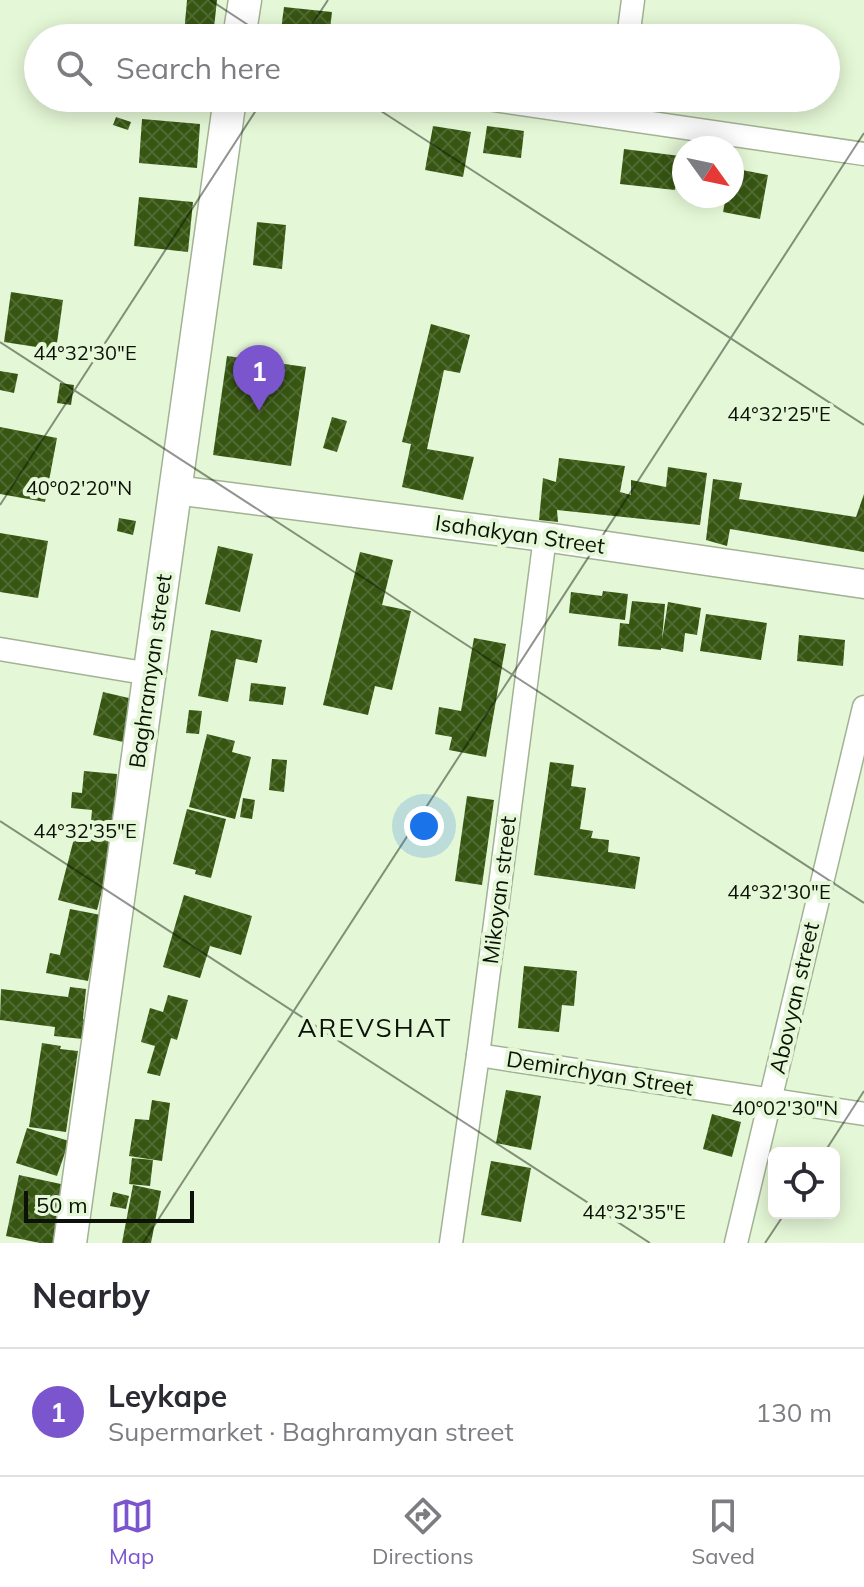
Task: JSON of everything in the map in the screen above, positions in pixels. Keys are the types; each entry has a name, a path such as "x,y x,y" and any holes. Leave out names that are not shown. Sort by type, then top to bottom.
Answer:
{"main road":[{"path":"241,24 245,0"},
{"name":"Baghramyan street","path":"70,1243 228,112"}],"street":[{"path":"630,24 633,0"},
{"path":"640,112 864,154"},
{"name":"Isahakyan Street","path":"175,490 545,537 864,584"},
{"name":"Mikoyan street","path":"451,1243 545,537"},
{"path":"0,649 150,674"},
{"name":"Abovyan street","path":"736,1243 864,707"},
{"name":"Demirchyan Street","path":"478,1055 864,1114"}],"building":[{"path":"187,0 217,0 214,24 185,24"},
{"path":"284,7 332,12 331,24 282,24"},
{"path":"116,117 131,122 128,130 113,125"},
{"path":"142,119 200,124 197,168 139,163"},
{"path":"433,126 471,132 463,177 425,170"},
{"path":"487,126 524,131 521,158 483,153"},
{"path":"624,149 672,155 672,190 620,184"},
{"path":"744,170 768,175 760,219 723,212 724,208 744,208"},
{"path":"139,197 193,202 188,252 134,246"},
{"path":"257,222 286,225 282,269 253,265"},
{"path":"11,292 63,300 56,350 4,342"},
{"path":"431,324 470,335 460,373 444,370 427,449 474,457 463,500 402,487 411,444 402,442"},
{"path":"227,356 306,367 291,466 213,455"},
{"path":"0,371 18,374 14,393 0,390"},
{"path":"60,383 74,385 71,405 57,403"},
{"path":"332,417 347,421 337,452 323,448"},
{"path":"0,427 57,438 45,502 0,494"},
{"path":"559,458 625,466 620,492 631,495 631,480 666,487 668,467 707,473 700,525 557,510 558,522 539,520 543,478 556,482"},
{"path":"713,479 742,483 739,499 856,517 864,494 864,552 730,529 727,546 706,540"},
{"path":"119,518 136,521 133,535 117,531"},
{"path":"0,533 48,541 38,598 0,592"},
{"path":"218,546 253,554 240,612 205,604"},
{"path":"360,552 393,560 382,605 411,611 392,690 375,686 368,715 323,705"},
{"path":"603,591 628,594 625,620 569,613 571,592 602,596"},
{"path":"632,601 665,604 662,640 668,602 701,608 697,635 685,633 683,652 618,646 620,623 629,624"},
{"path":"706,614 767,623 761,660 700,651"},
{"path":"211,630 262,640 257,663 236,659 228,702 198,696"},
{"path":"799,635 845,640 843,666 797,661"},
{"path":"474,638 506,644 486,757 449,750 452,737 435,734 439,707 461,711"},
{"path":"251,683 286,687 283,705 249,701"},
{"path":"103,692 133,699 123,742 93,735"},
{"path":"189,710 202,711 199,734 186,733"},
{"path":"207,734 235,741 232,752 251,757 235,819 189,807"},
{"path":"272,759 287,760 284,792 269,790"},
{"path":"550,762 574,765 571,786 586,788 580,829 593,831 591,838 609,840 608,852 640,857 635,889 534,875"},
{"path":"84,771 117,774 112,836 90,834 92,810 71,808 72,792 82,793"},
{"path":"467,796 494,800 482,885 455,881"},
{"path":"243,798 255,800 252,819 240,817"},
{"path":"187,809 226,819 211,878 173,864"},
{"path":"76,831 115,841 97,910 58,900"},
{"path":"184,895 252,916 241,955 210,946 200,978 163,967"},
{"path":"70,909 101,915 88,981 46,973 50,953 60,955"},
{"path":"524,966 577,971 574,1006 562,1005 559,1032 518,1028"},
{"path":"70,987 86,989 83,1019 94,1021 92,1040 54,1036 55,1027 0,1020 1,989 68,997"},
{"path":"168,995 188,1000 177,1040 171,1038 160,1076 147,1073 155,1046 141,1042 150,1008 163,1012"},
{"path":"42,1043 78,1051 66,1132 29,1127"},
{"path":"506,1090 541,1096 531,1150 496,1143"},
{"path":"152,1100 170,1103 162,1161 129,1156 135,1119 149,1120"},
{"path":"712,1114 741,1122 732,1157 703,1149"},
{"path":"27,1128 69,1141 57,1176 16,1163"},
{"path":"132,1158 153,1160 150,1186 129,1184"},
{"path":"491,1161 531,1168 521,1222 481,1215"},
{"path":"19,1175 70,1186 58,1243 40,1243 6,1236"},
{"path":"133,1185 161,1191 151,1243 122,1243"},
{"path":"113,1192 129,1196 126,1209 110,1206"}],"place":[{"name":"Leykape","path":"259,411"}],"district":[{"name":"AREVSHAT","path":"375,1027"}]}
